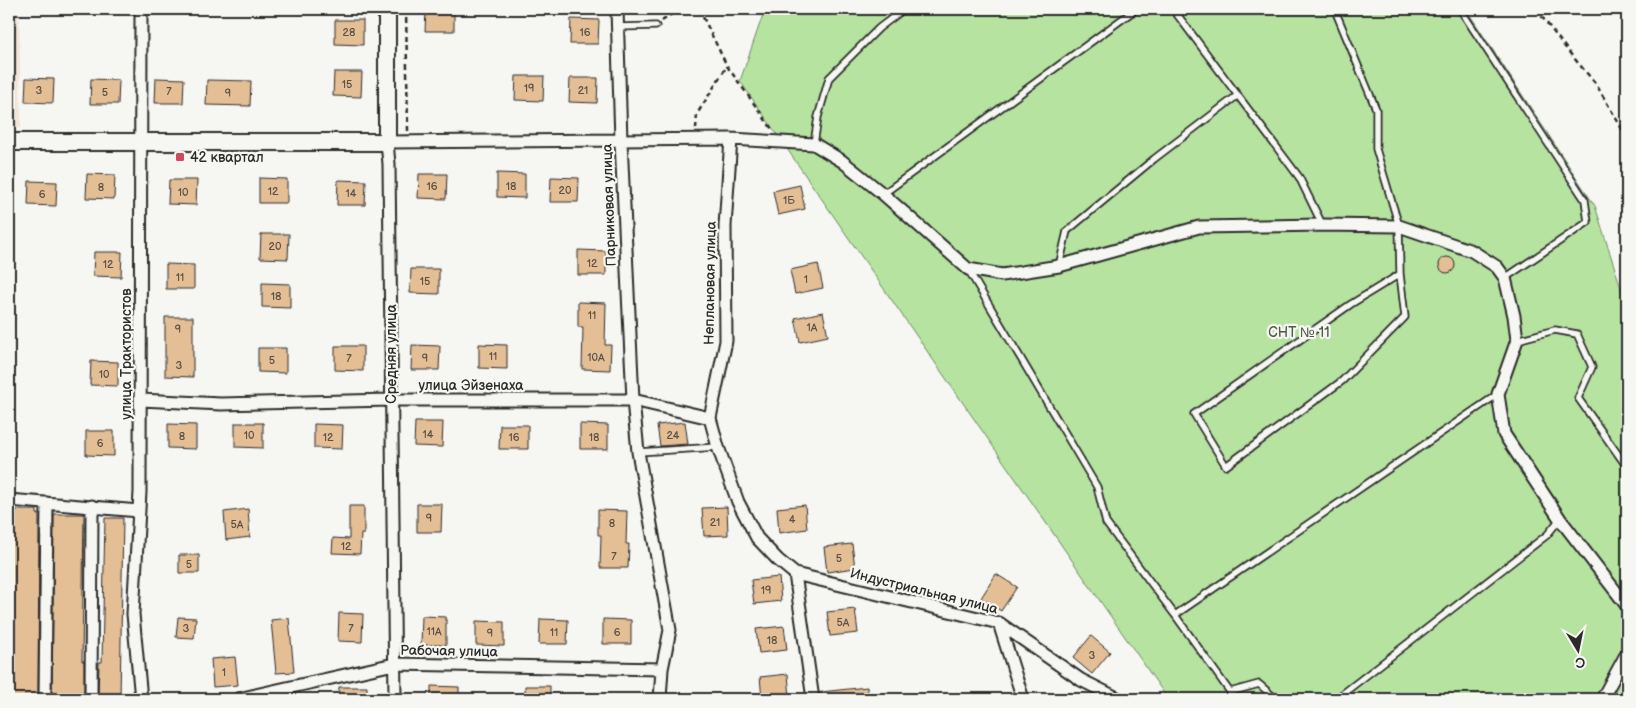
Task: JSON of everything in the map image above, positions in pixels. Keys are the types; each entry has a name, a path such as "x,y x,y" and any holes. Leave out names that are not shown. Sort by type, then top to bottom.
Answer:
{"main road":[{"name":"Средняя улица","path":"387,9 387,142"},
{"path":"9,142 387,142"}],"street":[{"name":"улица Трактористов","path":"141,9 141,400 139,511 133,614 141,699"},
{"name":"Парниковая улица","path":"617,9 633,400 638,452 670,630 662,670 660,699"},
{"path":"387,142 731,139 814,144 842,161 884,194 968,269 1002,275 1059,266 1199,227 1399,226 1472,251 1497,268 1505,278 1514,316 1517,340 1498,394 1504,434 1560,519 1627,606"},
{"name":"Неплановая улица","path":"731,139 725,226 726,341 710,418 718,447 738,502 757,538 778,560 795,574"},
{"name":"Средняя улица","path":"387,142 389,164 395,699"},
{"name":"улица Эйзенаха","path":"141,400 221,404 391,400 633,400 710,418"},
{"path":"9,500 139,511"},
{"path":"45,699 47,503"},
{"path":"91,699 92,506"},
{"path":"795,574 812,699"},
{"name":"Индустриальная улица","path":"795,574 999,623 1023,699"},
{"path":"999,623 1081,680 1119,699"},
{"path":"1602,699 1627,654"},
{"name":"Рабочая улица","path":"238,699 394,664 662,670"}],"lane":[{"path":"814,144 818,117 828,78 879,28 904,9"},
{"path":"884,194 1136,9"},
{"path":"1173,9 1300,177 1322,225"},
{"path":"1336,9 1376,110 1376,149 1399,226 1400,274 1404,317 1342,381 1226,466 1194,414 1351,304 1400,274"},
{"path":"1460,9 1585,200 1588,222 1505,278"},
{"path":"618,26 656,26"},
{"path":"1059,266 1067,231 1154,159 1238,95"},
{"path":"968,269 1097,487 1106,523 1230,692 1259,684 1276,699"},
{"path":"1517,340 1555,330 1577,334 1592,368 1578,398 1627,467"},
{"path":"1175,615 1498,394"},
{"path":"638,452 718,447"},
{"path":"1336,699 1547,536 1560,519"}],"path":[{"path":"406,9 408,142"},
{"path":"656,26 679,9"},
{"path":"699,9 727,66 772,129 775,142"},
{"path":"1536,9 1596,84 1624,134 1627,136"},
{"path":"696,140 697,114 727,66"}],"shaded area":[{"path":"9,9 19,9 21,128 9,128"},
{"path":"9,182 16,182 14,394 9,459"}],"green space":[{"name":"СНТ № 11","path":"765,9 1257,9 1261,15 1273,9 1466,9 1595,206 1627,307 1627,699 1168,699 740,81"}],"building":[{"path":"426,9 454,9 454,31 425,31"},
{"path":"571,19 599,20 598,44 570,44"},
{"path":"335,20 363,20 363,45 335,44"},
{"path":"334,72 362,72 361,97 333,96"},
{"path":"516,76 544,76 543,101 515,100"},
{"path":"26,78 54,79 53,103 25,102"},
{"path":"156,78 184,79 183,103 155,103"},
{"path":"570,78 598,78 597,103 569,102"},
{"path":"91,79 119,80 118,104 90,104"},
{"path":"207,80 251,81 250,106 206,105"},
{"path":"497,173 525,174 525,198 497,197"},
{"path":"87,174 115,175 114,199 86,198"},
{"path":"419,174 447,174 446,199 418,198"},
{"path":"551,177 579,178 578,202 550,202"},
{"path":"259,178 287,179 287,203 259,203"},
{"path":"169,180 197,180 196,205 168,204"},
{"path":"338,180 366,181 365,205 337,205"},
{"path":"29,181 57,182 56,206 28,205"},
{"path":"800,185 805,209 778,215 773,191"},
{"path":"261,234 289,234 288,259 260,258"},
{"path":"578,250 606,251 606,275 578,275"},
{"path":"94,252 122,252 121,277 93,276"},
{"path":"1444,257 1450,257 1455,262 1453,271 1444,273 1439,268 1439,262"},
{"path":"166,264 194,265 194,289 166,289"},
{"path":"818,264 823,288 795,294 790,270"},
{"path":"411,269 439,269 439,294 410,293"},
{"path":"262,283 290,284 290,308 262,307"},
{"path":"578,302 606,303 605,345 611,345 610,370 582,369 583,327 578,327"},
{"path":"823,312 828,336 800,342 795,318"},
{"path":"165,317 193,317 193,377 165,376"},
{"path":"479,344 507,345 507,369 479,368"},
{"path":"412,345 440,346 439,370 411,370"},
{"path":"335,346 363,346 363,371 335,370"},
{"path":"258,348 286,348 286,373 258,372"},
{"path":"91,361 118,362 118,386 90,385"},
{"path":"415,422 443,422 442,447 414,446"},
{"path":"685,422 688,444 660,446 657,425"},
{"path":"235,423 263,423 263,448 235,447"},
{"path":"168,424 196,425 196,449 168,448"},
{"path":"314,424 343,425 342,449 314,448"},
{"path":"580,424 608,425 608,449 580,449"},
{"path":"500,425 528,425 528,449 499,449"},
{"path":"86,431 114,431 114,456 86,455"},
{"path":"417,504 442,504 441,532 417,532"},
{"path":"805,505 807,529 779,533 777,508"},
{"path":"349,506 364,506 364,534 361,534 360,554 332,553 333,538 349,539"},
{"path":"727,507 728,535 704,536 702,508"},
{"path":"248,509 250,537 226,540 224,512"},
{"path":"10,510 37,510 37,514 39,514 38,699 9,699"},
{"path":"598,510 627,511 626,544 629,544 628,568 600,568 601,535 598,535"},
{"path":"54,514 84,514 82,661 84,661 84,699 52,699"},
{"path":"105,518 123,518 120,699 98,699 99,662 102,662"},
{"path":"852,544 855,568 827,572 824,547"},
{"path":"179,555 199,555 199,573 179,573"},
{"path":"996,574 1017,587 1001,611 981,598"},
{"path":"779,577 781,601 754,604 751,580"},
{"path":"855,609 858,633 830,636 827,612"},
{"path":"339,613 363,614 362,642 338,641"},
{"path":"422,616 446,617 446,645 421,645"},
{"path":"178,617 196,618 194,638 176,637"},
{"path":"289,618 294,672 276,673 271,620"},
{"path":"540,619 568,620 567,644 539,644"},
{"path":"603,619 631,620 631,644 603,644"},
{"path":"476,621 504,622 504,646 476,645"},
{"path":"784,626 787,650 759,653 756,629"},
{"path":"1091,636 1110,652 1092,674 1073,658"},
{"path":"235,657 238,685 213,687 211,659"},
{"path":"788,674 790,698 762,699 760,677"},
{"path":"431,686 459,687 459,699 431,699"},
{"path":"525,686 550,686 550,699 525,699"},
{"path":"339,687 367,687 367,699 338,699"},
{"path":"867,687 868,699 822,699 821,692"}],"place":[{"name":"42 квартал","path":"180,157"}]}
